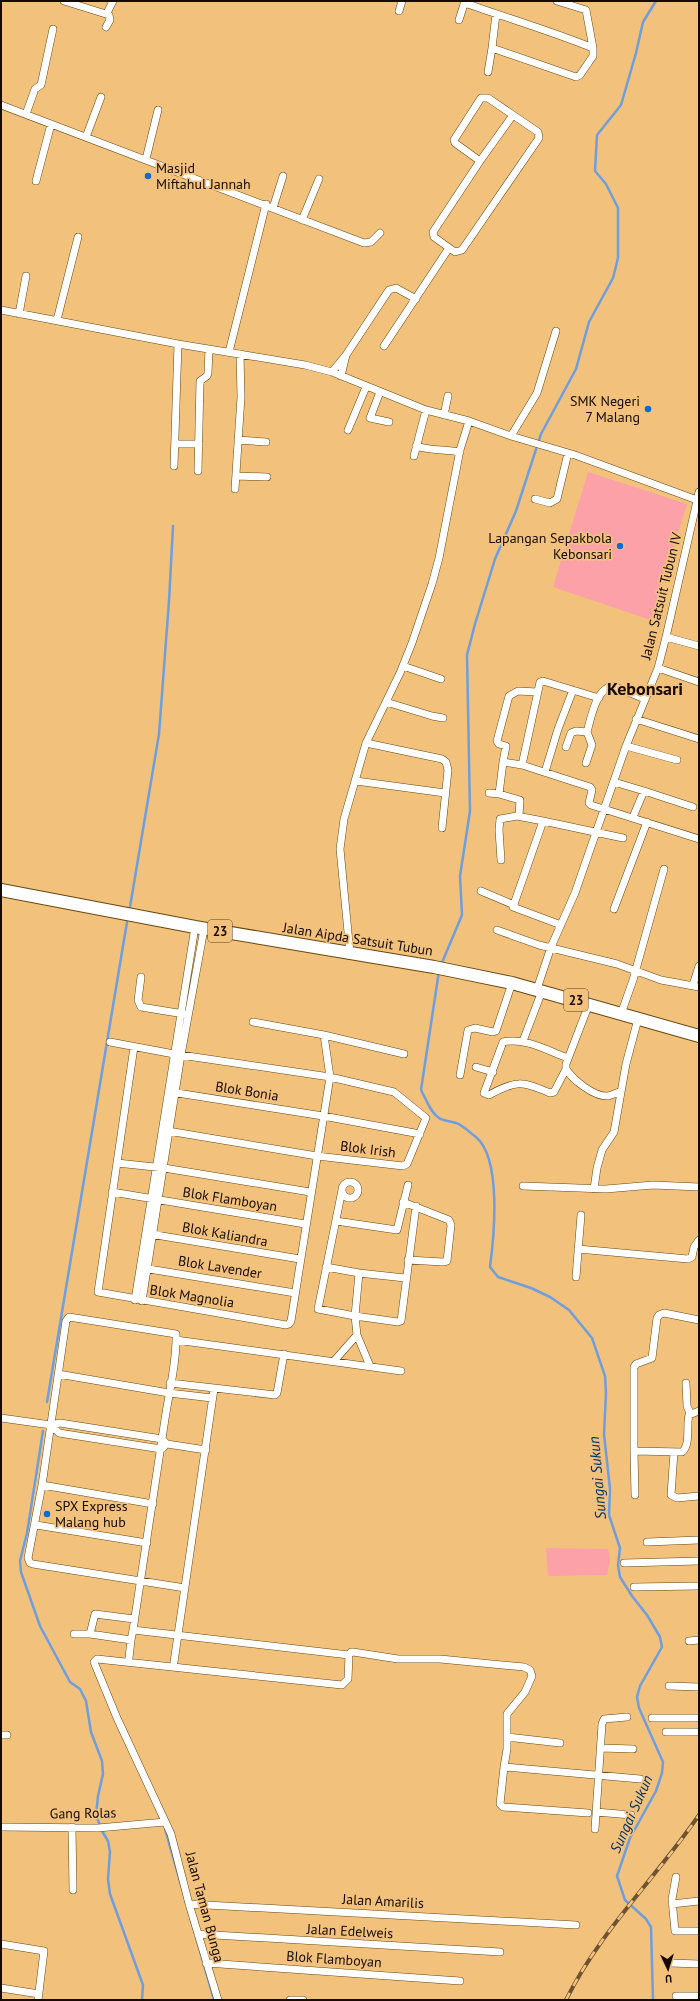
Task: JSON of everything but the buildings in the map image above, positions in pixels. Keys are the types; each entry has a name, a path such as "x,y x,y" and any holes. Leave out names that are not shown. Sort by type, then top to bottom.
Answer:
{"highway":[{"name":"Jalan Aipda Satsuit Tubun","path":"3,891 200,928 434,966 539,990 638,1020 699,1036"}],"street":[{"path":"67,1 107,13 110,16 106,27"},
{"path":"107,13 113,1"},
{"path":"400,11 402,1"},
{"path":"492,48 576,77 580,75 593,56 593,48 586,10 557,1"},
{"path":"459,20 465,2 593,48"},
{"path":"488,72 496,14"},
{"path":"26,114 35,89 41,85 52,29"},
{"path":"86,137 101,97"},
{"path":"480,161 455,143 454,140 481,98 488,98 513,115 538,132 539,138 462,250 455,252 434,237 433,232 480,161 513,115"},
{"path":"1,105 266,204 302,220 364,243 371,242 380,233"},
{"path":"146,160 158,110"},
{"path":"36,181 51,124"},
{"path":"273,208 283,176"},
{"path":"302,220 319,179"},
{"path":"229,352 266,204"},
{"path":"57,320 78,238"},
{"path":"384,346 449,248"},
{"path":"20,314 26,276"},
{"path":"332,372 346,355 389,290 396,288 416,299"},
{"path":"1,310 178,344 305,365 332,372 426,410 469,421 524,441 568,453 697,500"},
{"path":"511,436 537,393 556,331"},
{"path":"174,466 178,344"},
{"path":"198,471 200,381 207,376 208,373 209,348"},
{"path":"235,489 241,397 240,354"},
{"path":"341,376 346,355"},
{"path":"348,430 366,387"},
{"path":"380,392 370,418 389,422"},
{"path":"444,414 448,396"},
{"path":"414,456 426,410"},
{"path":"350,953 340,849 346,813 366,744 403,666 412,643 439,558 460,452 469,421"},
{"path":"238,440 266,442"},
{"path":"175,444 199,444"},
{"path":"416,446 425,449 445,449 460,452"},
{"path":"535,499 550,503 557,499 568,453"},
{"path":"236,476 267,477"},
{"name":"Jalan Satsuit Tubun IV","path":"523,1042 551,947 575,892 636,719 658,668 699,492"},
{"path":"666,637 699,646"},
{"path":"403,666 441,679"},
{"path":"658,668 699,682"},
{"path":"522,765 537,692 541,681 599,698"},
{"path":"586,763 592,745 587,732 599,698 606,688 614,686 645,699"},
{"path":"545,772 558,729 573,690"},
{"path":"498,794 506,746 498,744 497,741 509,696 518,691 537,692"},
{"path":"386,702 443,718"},
{"path":"636,719 699,739"},
{"path":"566,747 570,734 576,731 587,732"},
{"path":"366,744 442,759 446,762 448,770 442,828"},
{"path":"626,746 677,760"},
{"path":"503,762 522,765 590,787 592,790 589,804 699,839"},
{"path":"356,780 445,793"},
{"path":"614,782 693,807"},
{"path":"633,817 644,791"},
{"path":"489,793 520,800 519,816"},
{"path":"501,860 498,822 503,818 519,816 623,838"},
{"path":"514,905 542,821"},
{"path":"614,909 647,822"},
{"path":"621,1014 664,869"},
{"path":"481,891 514,905 516,909 561,925"},
{"path":"138,1301 160,1168 169,1132 177,1054 200,928"},
{"path":"497,930 551,947 617,964 661,980 696,986 699,966"},
{"path":"141,977 138,1000 141,1007 184,1014"},
{"path":"460,1075 468,1030 475,1028 493,1032 496,1031 512,983"},
{"path":"568,1058 523,1042 511,1040 503,1042 484,1093 485,1095 489,1095 507,1085 519,1082 550,1094 554,1092 566,1069 568,1058 589,1004"},
{"path":"594,1189 597,1168 602,1150 614,1132 620,1092 631,1039 638,1020"},
{"path":"253,1022 324,1035 404,1054"},
{"path":"295,1293 310,1192 330,1077 324,1035"},
{"path":"110,1042 177,1054 330,1077 394,1092 425,1116 426,1120 420,1134"},
{"path":"112,1192 134,1047"},
{"path":"476,1068 493,1072"},
{"path":"566,1069 580,1082 599,1095 608,1096 620,1092"},
{"path":"160,1168 162,1130 172,1092"},
{"name":"Blok Bonia","path":"172,1092 323,1116 420,1134"},
{"path":"162,1130 317,1156"},
{"name":"Blok Irish","path":"317,1156 404,1166 407,1164 420,1134"},
{"path":"116,1162 310,1192"},
{"path":"338,1208 356,1196 358,1191 356,1184 348,1182 343,1185 338,1208 336,1221 326,1267 318,1309 398,1322 401,1320 405,1278 416,1206"},
{"path":"397,1230 408,1185"},
{"path":"523,1186 594,1189 612,1189 653,1185 699,1187"},
{"path":"342,1190 344,1195 351,1198"},
{"name":"Blok Flamboyan","path":"112,1192 305,1224"},
{"name":"Blok Magnolia","path":"112,1192 97,1289 100,1294 286,1325 291,1321 295,1293"},
{"path":"403,1202 416,1206 450,1222 448,1259 443,1262 408,1260"},
{"path":"576,1278 581,1215"},
{"path":"336,1221 412,1232"},
{"name":"Blok Kaliandra","path":"150,1234 300,1259"},
{"path":"578,1249 688,1259 692,1257 694,1246 699,1240"},
{"path":"326,1267 359,1273 405,1278"},
{"name":"Blok Lavender","path":"144,1268 295,1293"},
{"path":"359,1273 355,1316 357,1335 370,1366"},
{"path":"635,1495 634,1367 636,1364 652,1358 657,1318 664,1313 699,1320"},
{"path":"129,1658 134,1619 140,1582 146,1544 153,1504 161,1449 165,1442 168,1393 176,1334 70,1317 66,1321 36,1525 28,1558 33,1564 140,1582 185,1588"},
{"path":"334,1361 357,1335"},
{"path":"176,1340 401,1371"},
{"path":"170,1383 275,1395 277,1393 284,1354"},
{"path":"58,1374 168,1393 212,1398"},
{"path":"634,1451 682,1452 685,1449 688,1417 690,1413 686,1383"},
{"path":"174,1662 214,1389"},
{"path":"690,1413 699,1411"},
{"path":"1,1418 51,1425 60,1423 206,1450"},
{"path":"51,1425 59,1433 161,1449"},
{"path":"102,1439 103,1430"},
{"path":"674,1452 671,1495 677,1498 699,1496"},
{"path":"42,1485 153,1504"},
{"path":"36,1525 146,1544"},
{"path":"647,1542 699,1540"},
{"path":"624,1563 699,1560"},
{"path":"634,1587 699,1586"},
{"path":"90,1634 95,1614 134,1619"},
{"path":"133,1630 349,1655 350,1652 354,1652 398,1658 440,1659 524,1667 530,1670 532,1676 525,1692 507,1714 507,1737 500,1804 503,1807 588,1812"},
{"path":"74,1634 90,1634 131,1640"},
{"path":"690,1641 699,1640"},
{"name":"Jalan Taman Bunga","path":"218,2000 188,1904 171,1834 117,1718 94,1662 97,1660 342,1685 348,1679 349,1655"},
{"path":"669,1686 699,1687"},
{"path":"595,1829 602,1724 604,1719 627,1717"},
{"path":"652,1718 699,1718"},
{"path":"666,1732 699,1732"},
{"path":"507,1737 560,1743"},
{"path":"601,1748 633,1749"},
{"path":"504,1767 640,1779"},
{"path":"596,1812 631,1815"},
{"name":"Gang Rolas","path":"1,1827 101,1828 166,1822"},
{"path":"72,1827 73,1890"},
{"path":"676,1877 672,1890 675,1931 699,1931"},
{"path":"672,1904 699,1901"},
{"name":"Jalan Amarilis","path":"188,1904 576,1925"},
{"name":"Jalan Edelweis","path":"198,1934 500,1952"},
{"path":"1,1944 44,1950 39,1997 1,1988"},
{"name":"Blok Flamboyan","path":"206,1963 460,1981"},
{"path":"671,1963 699,1964"},
{"path":"676,1996 699,1996"},
{"path":"290,2000 303,2000"}],"shaded area":[{"name":"Lapangan Sepakbola Kebonsari","path":"588,472 687,504 651,620 553,587"},
{"path":"546,1548 608,1549 610,1559 607,1575 548,1576"}],"waterway":[{"path":"441,965 462,915 460,876 470,811 467,655 495,559 516,511 541,434 576,369 589,322 613,278 618,258 618,208 606,184 595,171 597,135 621,105 643,22 656,1"},
{"path":"130,907 159,734 173,526"},
{"path":"47,1402 127,922"},
{"name":"Sungai Sukun","path":"439,971 421,1090 431,1109 436,1115 441,1119 461,1125 476,1137 484,1148 490,1162 494,1199 493,1237 490,1267 498,1277 531,1288 550,1297 569,1310 592,1338 605,1376 606,1393 604,1434 610,1489 609,1515 620,1548 618,1565 620,1577 632,1596 647,1615 660,1637 662,1647 640,1686 637,1697 639,1708 663,1762 662,1773 656,1791 630,1838 617,1876 625,1900 646,1919 651,1927 653,2000"},
{"path":"43,1431 27,1533 20,1561 21,1572 40,1626 70,1682 80,1689 86,1701 91,1732 102,1761 103,1774 98,1796 96,1815 102,1831 108,1841 110,1852 108,1879 110,1894 143,1985 142,2000"},
{"path":"165,1829 214,2000"}],"railway":[{"path":"566,2000 595,1951 699,1815"}],"place":[{"name":"Masjid Miftahul Jannah","path":"148,176"},
{"name":"SMK Negeri 7 Malang","path":"648,409"},
{"name":"Lapangan Sepakbola Kebonsari","path":"620,546"},
{"name":"SPX Express Malang hub","path":"47,1514"}],"district":[{"name":"Kebonsari","path":"645,688"}]}
